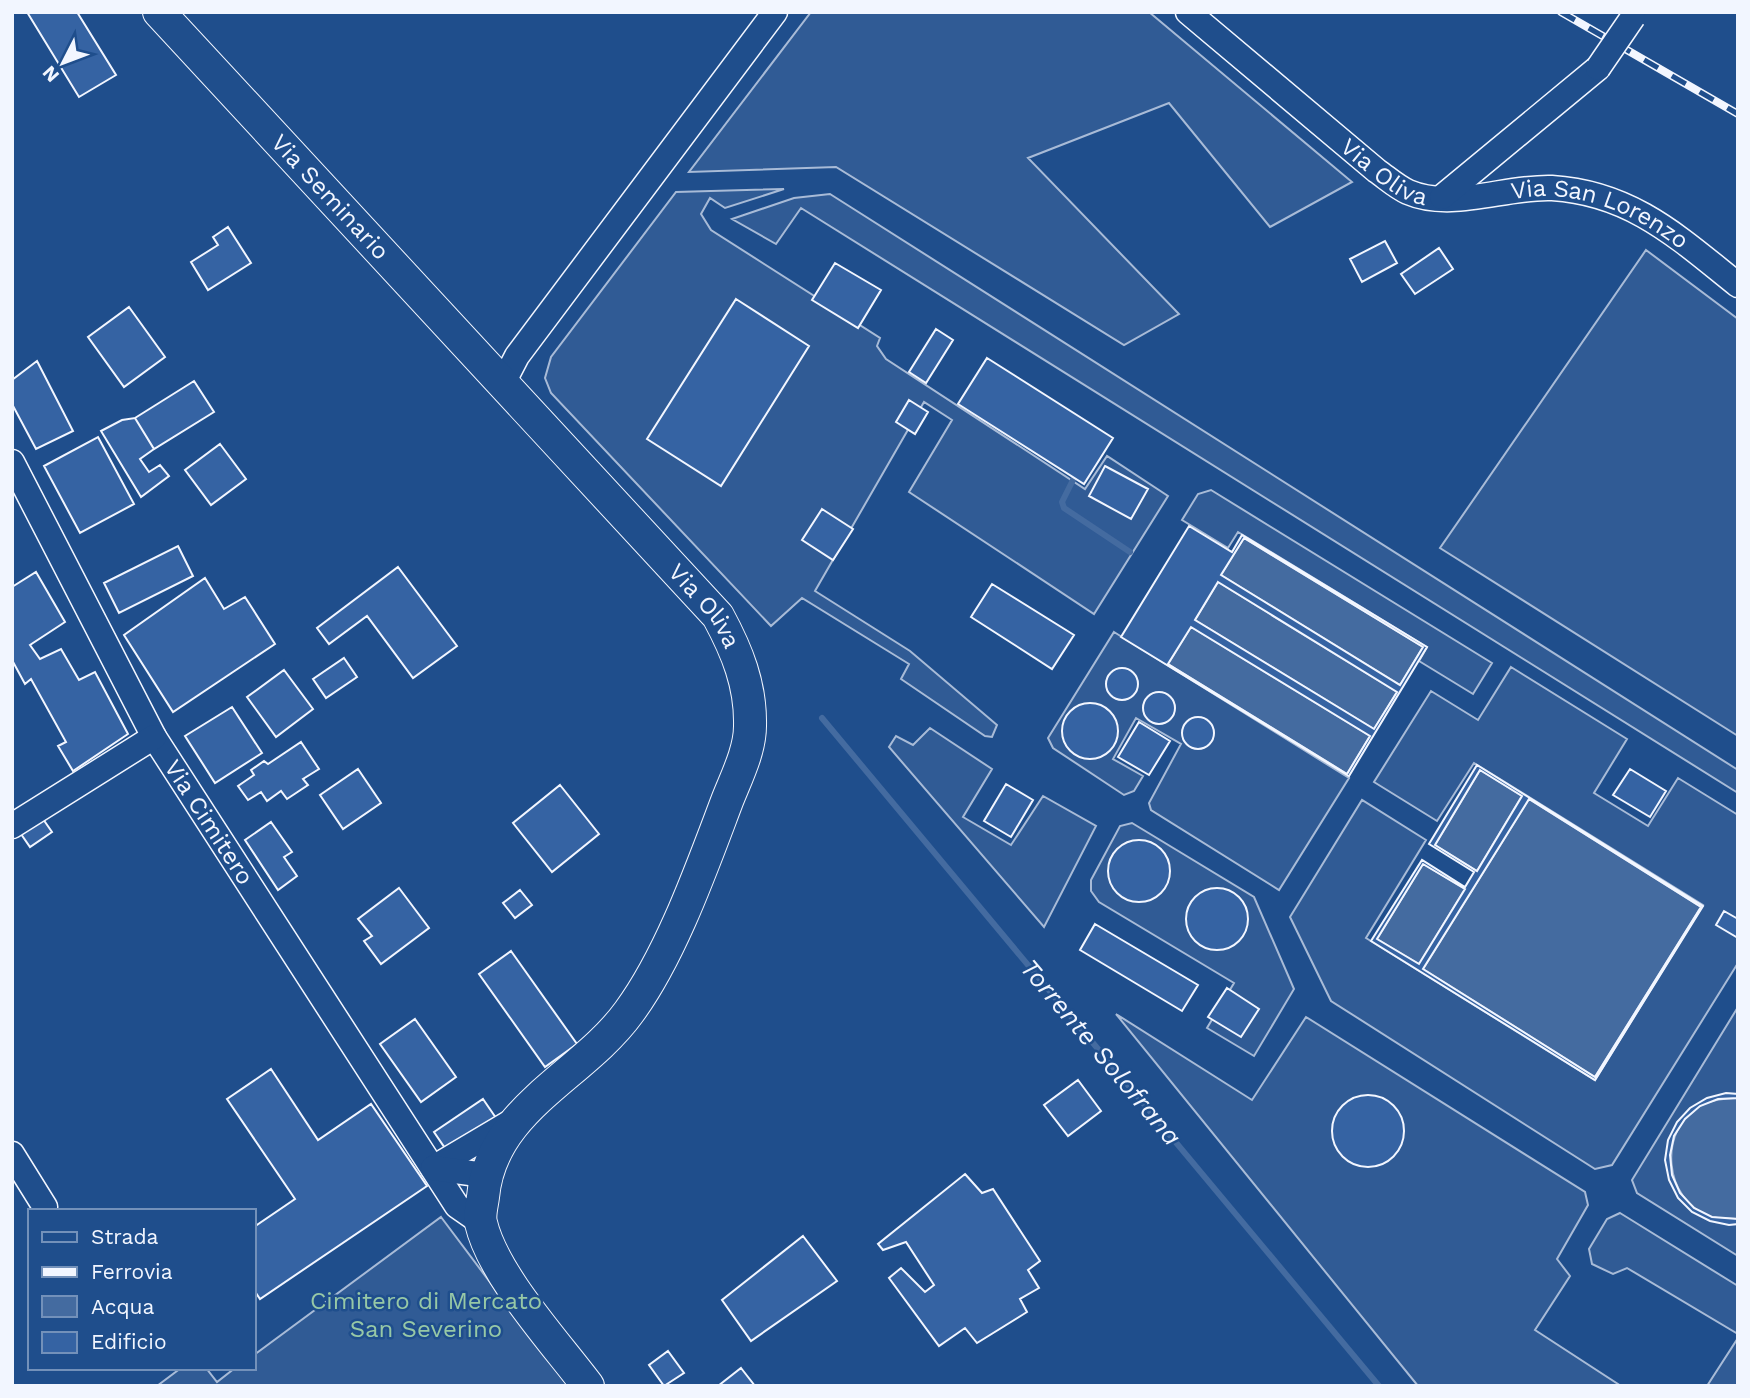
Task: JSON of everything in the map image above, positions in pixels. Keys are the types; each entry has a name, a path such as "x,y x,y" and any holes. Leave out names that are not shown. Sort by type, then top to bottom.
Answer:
{"main road":[{"name":"Via Seminario","path":"159,12 503,383"},
{"name":"Via Oliva","path":"503,383 718,616 736,650 748,687 750,728 742,762 713,839 662,955 629,1012 591,1054 514,1120 497,1146 485,1175 481,1222 498,1265 588,1386"}],"street":[{"path":"503,383 517,356 775,12"},
{"name":"Via Oliva","path":"1188,12 1377,171 1409,192 1442,197 1598,68 1635,15"},
{"name":"Via San Lorenzo","path":"1442,197 1551,188 1616,200 1660,222 1738,285"},
{"name":"Via Cimitero","path":"12,462 154,737 457,1206 481,1222"},
{"path":"12,826 154,737"},
{"path":"433,1168 514,1120"},
{"path":"12,1154 45,1208"},
{"path":"433,1168 485,1175"}],"shaded area":[{"path":"811,12 1149,12 1352,182 1270,227 1169,103 1028,158 1179,314 1124,345 836,167 689,172"},
{"path":"784,189 725,208 710,198 701,214 711,230 880,338 877,346 886,359 1085,489 1107,456 1168,496 1094,614 909,492 952,420 924,402 815,591 910,651 997,725 992,737 985,736 901,679 909,664 802,598 771,626 551,393 545,378 551,357 676,192"},
{"path":"830,194 1738,770 1738,793 801,208 776,244 732,219 794,198"},
{"path":"1646,250 1738,319 1738,736 1440,548"},
{"path":"1211,490 1492,663 1473,694 1419,661 1427,647 1238,532 1228,548 1182,520 1198,494"},
{"path":"1114,632 1349,778 1279,890 1151,810 1149,803 1181,744 1136,718 1113,759 1143,776 1134,791 1124,795 1053,748 1048,738"},
{"path":"1511,667 1627,739 1594,793 1648,826 1678,778 1738,815 1738,963 1612,1165 1595,1169 1331,1001 1290,917 1362,800 1426,840 1366,938 1595,1080 1703,905 1474,763 1437,821 1374,782 1431,691 1478,720"},
{"path":"930,728 992,769 963,817 1011,845 1043,796 1096,826 1044,927 889,747 896,736 913,745"},
{"path":"1132,823 1254,897 1294,989 1254,1056 1207,1028 1234,983 1099,902 1091,891 1091,880 1120,826"},
{"path":"1738,1007 1738,1256 1637,1193 1632,1180"},
{"path":"1116,1014 1252,1100 1306,1017 1585,1192 1588,1205 1557,1259 1570,1276 1535,1330 1621,1386 1418,1386"},
{"path":"1620,1213 1738,1286 1738,1334 1627,1268 1613,1274 1592,1264 1589,1249 1607,1219"},
{"name":"Cimitero di Mercato San Severino","path":"441,1217 568,1386 157,1386 178,1370 208,1370 217,1382 232,1370 256,1370 256,1354"},
{"path":"1738,1338 1738,1386 1707,1386"}],"water":[{"path":"1244,538 1423,647 1400,685 1221,575"},
{"path":"1218,582 1397,692 1374,729 1195,620"},
{"path":"1191,627 1370,736 1347,774 1168,664"},
{"path":"1480,770 1522,796 1477,871 1435,845"},
{"path":"1529,799 1701,907 1595,1077 1423,969"},
{"path":"1423,864 1465,889 1419,964 1377,939"},
{"path":"1738,1098 1738,1219 1714,1218 1695,1209 1683,1196 1675,1181 1672,1147 1677,1130 1687,1116 1701,1105 1715,1100"}],"building":[{"path":"27,12 77,12 116,75 79,97"},
{"path":"228,227 251,263 208,290 191,262 218,245 213,237"},
{"path":"1385,241 1397,263 1362,282 1350,259"},
{"path":"1439,248 1453,269 1415,294 1401,274"},
{"path":"835,263 881,290 858,328 812,300"},
{"path":"736,299 809,346 721,486 647,439"},
{"path":"129,307 165,357 124,387 88,337"},
{"path":"936,329 953,340 926,383 909,372"},
{"path":"987,358 1113,438 1084,484 958,404"},
{"path":"37,361 73,431 36,449 12,404 12,380"},
{"path":"194,381 214,412 154,449 135,418"},
{"path":"909,400 928,412 915,434 896,422"},
{"path":"135,418 154,449 140,459 149,472 160,465 169,476 141,497 101,431 122,420"},
{"path":"98,437 134,504 80,533 44,466"},
{"path":"220,444 246,479 211,505 185,470"},
{"path":"1105,466 1148,489 1131,519 1089,496"},
{"path":"822,509 853,529 833,560 802,540"},
{"path":"1189,526 1232,552 1242,535 1427,647 1349,776 1121,637","holes":["1244,538 1423,647 1400,685 1221,575","1218,582 1397,692 1374,729 1195,620","1191,627 1370,736 1347,774 1168,664"]},
{"path":"178,546 193,576 119,613 104,583"},
{"path":"398,567 457,646 413,678 367,616 329,644 317,628"},
{"path":"36,572 65,622 30,645 40,659 61,649 79,680 95,672 128,734 73,771 58,746 66,742 31,679 25,684 12,660 12,587"},
{"path":"205,578 224,609 245,597 275,644 173,712 124,635"},
{"path":"992,584 1074,635 1052,669 971,617"},
{"path":"344,658 357,677 326,698 313,679"},
{"path":"1122,668 1133,673 1138,684 1133,695 1122,700 1111,695 1106,684 1111,673"},
{"path":"284,670 313,709 276,737 247,697"},
{"path":"1159,692 1170,697 1175,708 1170,719 1159,724 1148,719 1143,708 1148,697"},
{"path":"1084,703 1096,703 1110,711 1118,725 1116,742 1110,751 1096,759 1084,759 1067,747 1062,737 1062,725 1074,708"},
{"path":"232,707 262,753 215,783 185,736"},
{"path":"1198,717 1209,722 1214,733 1209,744 1198,749 1187,744 1182,733 1187,722"},
{"path":"1139,722 1170,741 1149,775 1118,757"},
{"path":"301,742 319,769 303,779 308,785 287,799 281,791 267,801 261,792 248,800 238,786 254,775 251,770 264,761 268,764"},
{"path":"1477,765 1703,906 1595,1080 1371,941 1422,860 1465,887 1474,872 1429,844","holes":["1480,770 1522,796 1477,871 1435,845","1529,799 1701,907 1595,1077 1423,969","1423,864 1465,889 1419,964 1377,939"]},
{"path":"358,769 381,803 343,829 320,795"},
{"path":"1630,769 1666,791 1650,817 1613,795"},
{"path":"1006,784 1033,800 1011,837 984,821"},
{"path":"560,785 599,834 552,872 513,823"},
{"path":"43,819 52,832 30,847 21,834"},
{"path":"271,822 292,852 284,857 297,876 278,890 245,840"},
{"path":"1139,840 1161,849 1170,871 1161,893 1139,902 1117,893 1108,871 1117,849"},
{"path":"399,888 429,928 381,964 364,941 372,936 358,919"},
{"path":"1217,888 1239,897 1248,919 1239,941 1217,950 1195,941 1186,919 1195,897"},
{"path":"520,890 532,905 515,918 503,903"},
{"path":"1724,911 1738,919 1738,938 1716,925"},
{"path":"1095,924 1198,985 1182,1011 1080,950"},
{"path":"511,951 577,1044 545,1067 479,974"},
{"path":"1227,988 1259,1009 1241,1037 1208,1017"},
{"path":"415,1019 456,1077 421,1102 380,1044"},
{"path":"271,1069 318,1140 371,1104 427,1186 260,1299 256,1293 256,1226 295,1199 227,1099"},
{"path":"1078,1080 1101,1111 1068,1136 1044,1105"},
{"path":"1726,1093 1738,1094 1738,1098 1718,1099 1700,1106 1685,1119 1674,1136 1670,1155 1672,1175 1680,1193 1694,1208 1712,1217 1738,1219 1738,1224 1729,1225 1710,1221 1692,1212 1678,1198 1669,1180 1665,1160 1668,1140 1677,1122 1690,1108 1707,1098"},
{"path":"1368,1095 1388,1101 1398,1111 1404,1131 1398,1151 1388,1161 1368,1167 1348,1161 1338,1151 1332,1131 1338,1111 1348,1101"},
{"path":"483,1099 496,1118 447,1151 434,1132"},
{"path":"965,1174 982,1193 993,1189 1040,1261 1028,1270 1039,1288 1020,1299 1027,1312 977,1343 965,1328 939,1346 889,1278 901,1268 925,1292 934,1285 906,1242 883,1250 878,1244"},
{"path":"803,1236 837,1281 751,1341 722,1300"},
{"path":"668,1351 684,1373 664,1386 649,1365"},
{"path":"741,1368 755,1386 718,1386"}],"waterway":[{"path":"1074,478 1062,502 1064,508 1130,552"},
{"name":"Torrente Solofrana","path":"822,718 1379,1386"}],"railway":[{"path":"1561,12 1738,114"}]}
